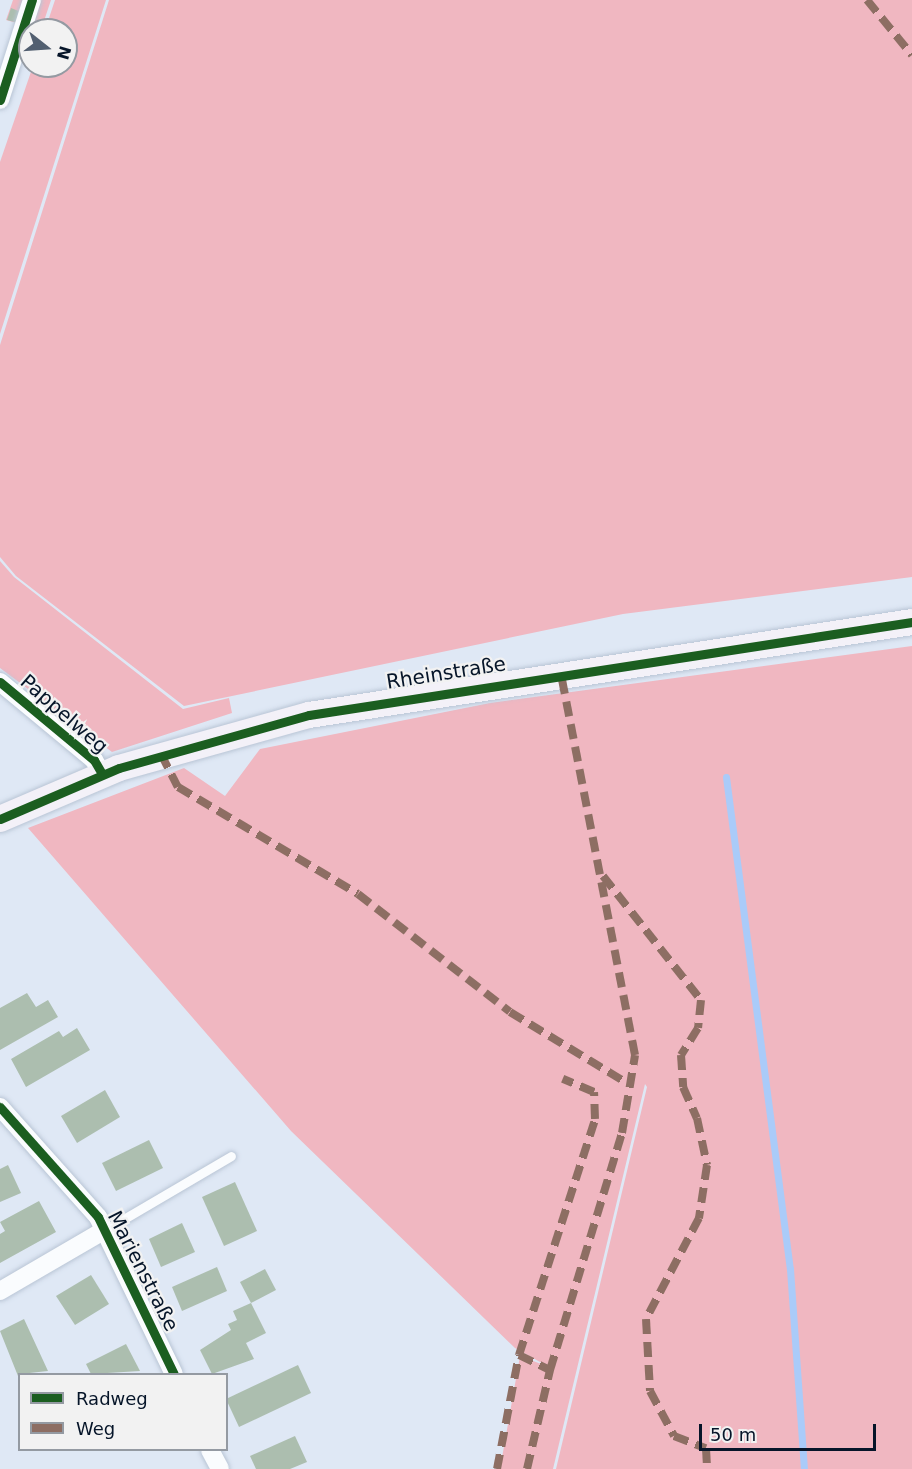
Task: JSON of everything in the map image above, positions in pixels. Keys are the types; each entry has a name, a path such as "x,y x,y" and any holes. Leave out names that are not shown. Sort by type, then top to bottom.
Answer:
{"main road":[{"name":"Rheinstraße","path":"0,819 102,774 321,713 912,622"}],"street":[{"path":"0,100 32,0"},
{"name":"Pappelweg","path":"0,682 94,760 102,774"},
{"name":"Marienstraße","path":"0,1107 105,1230 174,1373"},
{"path":"0,1291 105,1230"},
{"path":"211,1451 220,1469"}],"lane":[{"path":"105,1230 231,1156"}],"shaded area":[{"path":"13,0 51,0 45,18 18,18 18,23 6,20"},
{"path":"55,0 106,0 0,334 0,162 29,78 78,78 78,18 49,18"},
{"path":"109,0 912,0 912,577 623,614 184,706 16,576 0,557 0,345"},
{"path":"0,561 14,577 183,709 229,698 232,713 112,752 0,668"},
{"path":"912,646 912,1469 556,1469 647,1087 645,1084 553,1469 500,1469 520,1356 549,1367 515,1348 291,1131 28,828 184,768 225,796 260,749 490,703"}],"building":[{"path":"11,8 21,12 18,23 7,20"},
{"path":"27,993 36,1007 48,1000 58,1017 0,1050 0,1008"},
{"path":"77,1028 90,1050 26,1087 11,1059 59,1031 63,1037"},
{"path":"105,1090 120,1117 77,1143 61,1116"},
{"path":"149,1140 163,1168 116,1191 102,1163"},
{"path":"8,1165 21,1193 0,1202 0,1169"},
{"path":"235,1182 257,1231 224,1246 202,1197"},
{"path":"39,1201 56,1232 0,1263 0,1234 5,1231 0,1222"},
{"path":"182,1223 195,1252 161,1267 149,1239"},
{"path":"217,1267 227,1291 182,1311 172,1287"},
{"path":"265,1269 276,1290 251,1303 240,1282"},
{"path":"91,1275 109,1304 75,1325 56,1296"},
{"path":"251,1303 266,1333 246,1343 254,1359 212,1373 200,1350 231,1330 228,1324 237,1320 233,1311"},
{"path":"24,1319 48,1371 18,1373 18,1376 0,1331"},
{"path":"126,1344 140,1371 90,1373 86,1364"},
{"path":"298,1365 311,1393 239,1427 228,1403 228,1398"},
{"path":"295,1436 307,1462 290,1469 256,1469 250,1456"}],"waterway":[{"path":"726,777 790,1269 804,1469"}],"marked path":[{"path":"867,0 912,55"},
{"path":"527,1469 550,1370 622,1133 635,1055 561,673"},
{"path":"161,754 178,787 358,894 510,1012 627,1083"},
{"path":"603,876 701,1000 698,1028 681,1055 683,1087 697,1118 707,1165 699,1218 646,1319 650,1391 674,1436 706,1448 707,1469"},
{"path":"497,1469 519,1355 595,1119 594,1092 563,1079"},
{"path":"519,1355 550,1370"}],"cycle path":[{"path":"0,100 32,0"},
{"path":"0,819 119,768 309,715 912,622"},
{"path":"0,682 94,760 102,774"},
{"path":"0,1107 98,1217 174,1373"}]}
